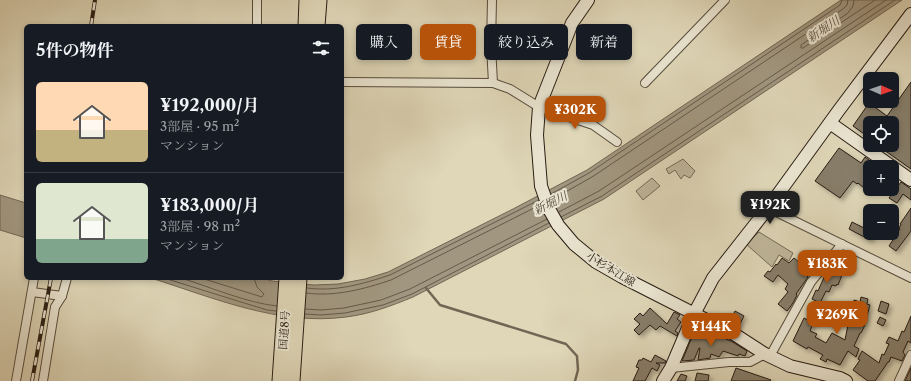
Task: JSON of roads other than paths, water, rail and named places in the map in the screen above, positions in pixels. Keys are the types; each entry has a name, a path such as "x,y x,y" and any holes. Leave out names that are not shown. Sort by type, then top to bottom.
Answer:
{"highway":[{"path":"306,24 308,0"},
{"path":"317,24 319,0"},
{"name":"国道8号","path":"287,280 292,381"},
{"name":"国道8号","path":"280,381 298,280"}],"main road":[{"name":"小杉本江線","path":"588,0 572,23 540,107 537,135 538,160 543,191 549,209 558,225 574,244 596,262 734,334 767,355 790,366 840,378 846,381"},
{"path":"663,381 671,368 694,314 713,278 768,208 911,14"},
{"path":"830,123 911,180"}],"street":[{"path":"257,0 257,24"},
{"path":"492,0 491,46 493,83"},
{"path":"645,83 725,0"},
{"path":"344,82 493,83 510,89 540,107 593,125 617,142"},
{"path":"768,208 911,278"},
{"path":"671,368 729,362 750,362 767,355 811,282 842,244"},
{"path":"16,381 34,280"},
{"path":"43,381 56,307 62,296 66,280"},
{"path":"32,292 62,296"},
{"path":"899,381 911,355"}],"water":[{"name":"新堀川","path":"841,0 902,0 604,199 413,297 355,316 321,319 296,318 271,314 223,302 157,280 269,280 314,285 338,284 365,279 388,272 587,170"},
{"path":"0,195 24,202 24,237 0,230"}],"waterway":[{"path":"426,288 440,305 566,344 577,356 578,370 575,381"}],"railway":[{"path":"91,24 95,0"},
{"path":"32,381 51,280"}]}
